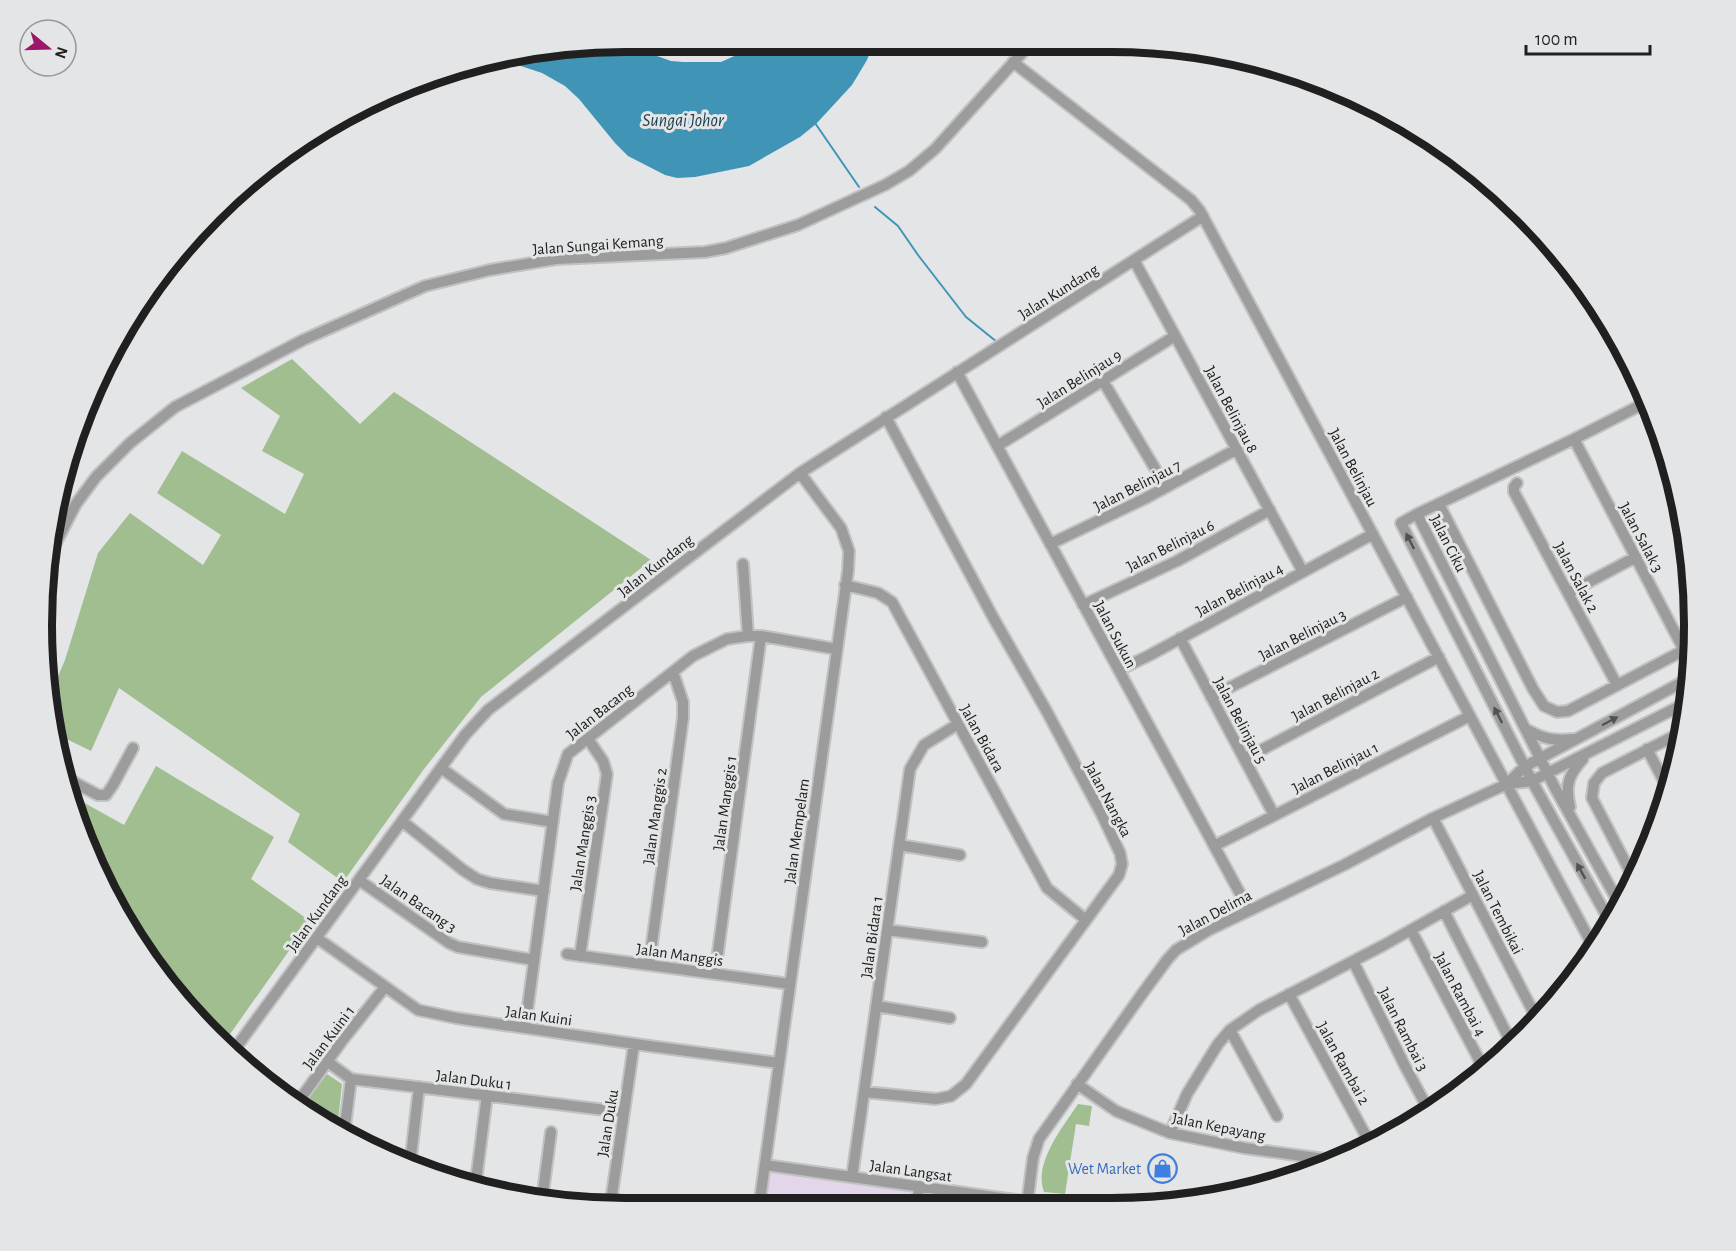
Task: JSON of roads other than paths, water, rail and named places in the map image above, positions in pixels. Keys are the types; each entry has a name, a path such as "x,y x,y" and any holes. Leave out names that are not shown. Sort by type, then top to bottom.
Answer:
{"street":[{"name":"Jalan Sungai Kemang","path":"60,535 76,504 96,477 130,443 175,407 303,340 425,286 479,273 556,259 705,252 726,248 798,225 885,185 909,171 935,149 1022,52"},
{"name":"Jalan Belinjau","path":"1013,62 1191,200 1203,216 1590,940"},
{"name":"Jalan Kundang","path":"237,1046 465,735 488,710 800,473 1203,216"},
{"name":"Jalan Belinjau 8","path":"1134,260 1303,572"},
{"name":"Jalan Belinjau 9","path":"997,446 1175,336"},
{"name":"Jalan Sukun","path":"957,372 1249,910"},
{"path":"1103,381 1166,488"},
{"path":"1417,514 1574,439 1639,405"},
{"name":"Jalan Nangka","path":"864,1092 936,1099 951,1096 966,1084 1119,875 1122,864 1120,853 1046,710 994,619 886,417"},
{"name":"Jalan Salak 3","path":"1574,439 1636,557 1683,640"},
{"name":"Jalan Belinjau 7","path":"1050,544 1166,488 1237,449"},
{"name":"Jalan Mempelam","path":"760,1198 849,551 841,528 800,473"},
{"name":"Jalan Salak 2","path":"1517,483 1514,492 1617,685"},
{"path":"1439,504 1520,666 1544,706 1557,712 1568,711 1683,651"},
{"name":"Jalan Belinjau 6","path":"1083,605 1177,561 1270,510"},
{"name":"Jalan Ciku","path":"1606,914 1524,767 1401,523 1417,514 1540,758 1615,897"},
{"name":"Jalan Belinjau 4","path":"1119,670 1373,534"},
{"path":"1568,593 1636,557"},
{"path":"743,564 748,636"},
{"name":"Jalan Bidara","path":"845,585 878,593 892,602 1047,888 1086,920"},
{"name":"Jalan Belinjau 3","path":"1211,697 1407,597"},
{"name":"Jalan Bacang","path":"525,1028 558,783 568,754 693,656 727,639 762,636 836,649"},
{"name":"Jalan Manggis 1","path":"715,974 762,636"},
{"name":"Jalan Belinjau 5","path":"1180,638 1274,815"},
{"name":"Jalan Belinjau 2","path":"1244,759 1439,657"},
{"name":"Jalan Manggis 2","path":"649,965 683,718 683,702 674,672"},
{"name":"Jalan Delima","path":"1507,784 1524,767 1680,683"},
{"name":"Jalan Delima","path":"1028,1198 1035,1148 1039,1139 1176,950 1209,930 1344,865 1433,818 1507,784 1532,781 1678,707"},
{"name":"Jalan Belinjau 1","path":"1214,846 1470,716"},
{"name":"Jalan Bidara 1","path":"852,1177 910,769 924,745 958,724"},
{"path":"1525,729 1550,740 1579,738"},
{"path":"1629,869 1595,805 1592,791 1596,778 1672,737"},
{"name":"Jalan Manggis 3","path":"580,956 607,774 603,761 588,739"},
{"path":"75,783 98,795 106,795 133,748"},
{"path":"1647,749 1663,779"},
{"path":"1572,817 1567,793 1569,780 1574,769 1589,752"},
{"path":"441,768 504,814 553,822"},
{"name":"Jalan Tembikai","path":"1433,818 1533,1012"},
{"path":"402,821 477,879 543,891"},
{"path":"899,845 960,855"},
{"name":"Jalan Bacang 3","path":"359,880 449,943 458,947 534,960"},
{"path":"1170,1133 1187,1094 1218,1044 1230,1030 1259,1010 1473,895"},
{"path":"1444,911 1509,1038"},
{"path":"887,930 982,942"},
{"name":"Jalan Rambai 4","path":"1411,930 1480,1062"},
{"name":"Jalan Kuini","path":"317,938 418,1010 456,1018 779,1063"},
{"name":"Jalan Manggis","path":"567,954 790,984"},
{"name":"Jalan Rambai 3","path":"1353,961 1426,1104"},
{"name":"Jalan Kuini 1","path":"301,1098 385,987"},
{"name":"Jalan Rambai 2","path":"1289,994 1367,1138"},
{"path":"876,1006 950,1018"},
{"path":"1230,1030 1277,1116"},
{"name":"Jalan Duku","path":"611,1198 622,1112 634,1044"},
{"name":"Jalan Duku 1","path":"328,1062 351,1078 622,1112"},
{"path":"345,1125 351,1078"},
{"name":"Jalan Kepayang","path":"1077,1084 1116,1111 1170,1133 1244,1148 1321,1158"},
{"path":"411,1157 420,1087"},
{"path":"476,1179 487,1095"},
{"path":"543,1192 551,1132"},
{"name":"Jalan Langsat","path":"765,1165 919,1186 987,1198"},
{"path":"917,1198 919,1186"}],"water":[{"name":"Sungai Johor","path":"626,52 653,52 671,61 721,62 742,52 870,52 852,85 816,124 800,137 749,166 695,177 677,178 665,175 628,156 579,99 565,86 542,73 515,64 551,57"}],"waterway":[{"path":"815,123 859,187"},
{"path":"875,207 898,226 966,317 997,342"}],"place":[{"name":"Wet Market","path":"1162,1168"}]}
